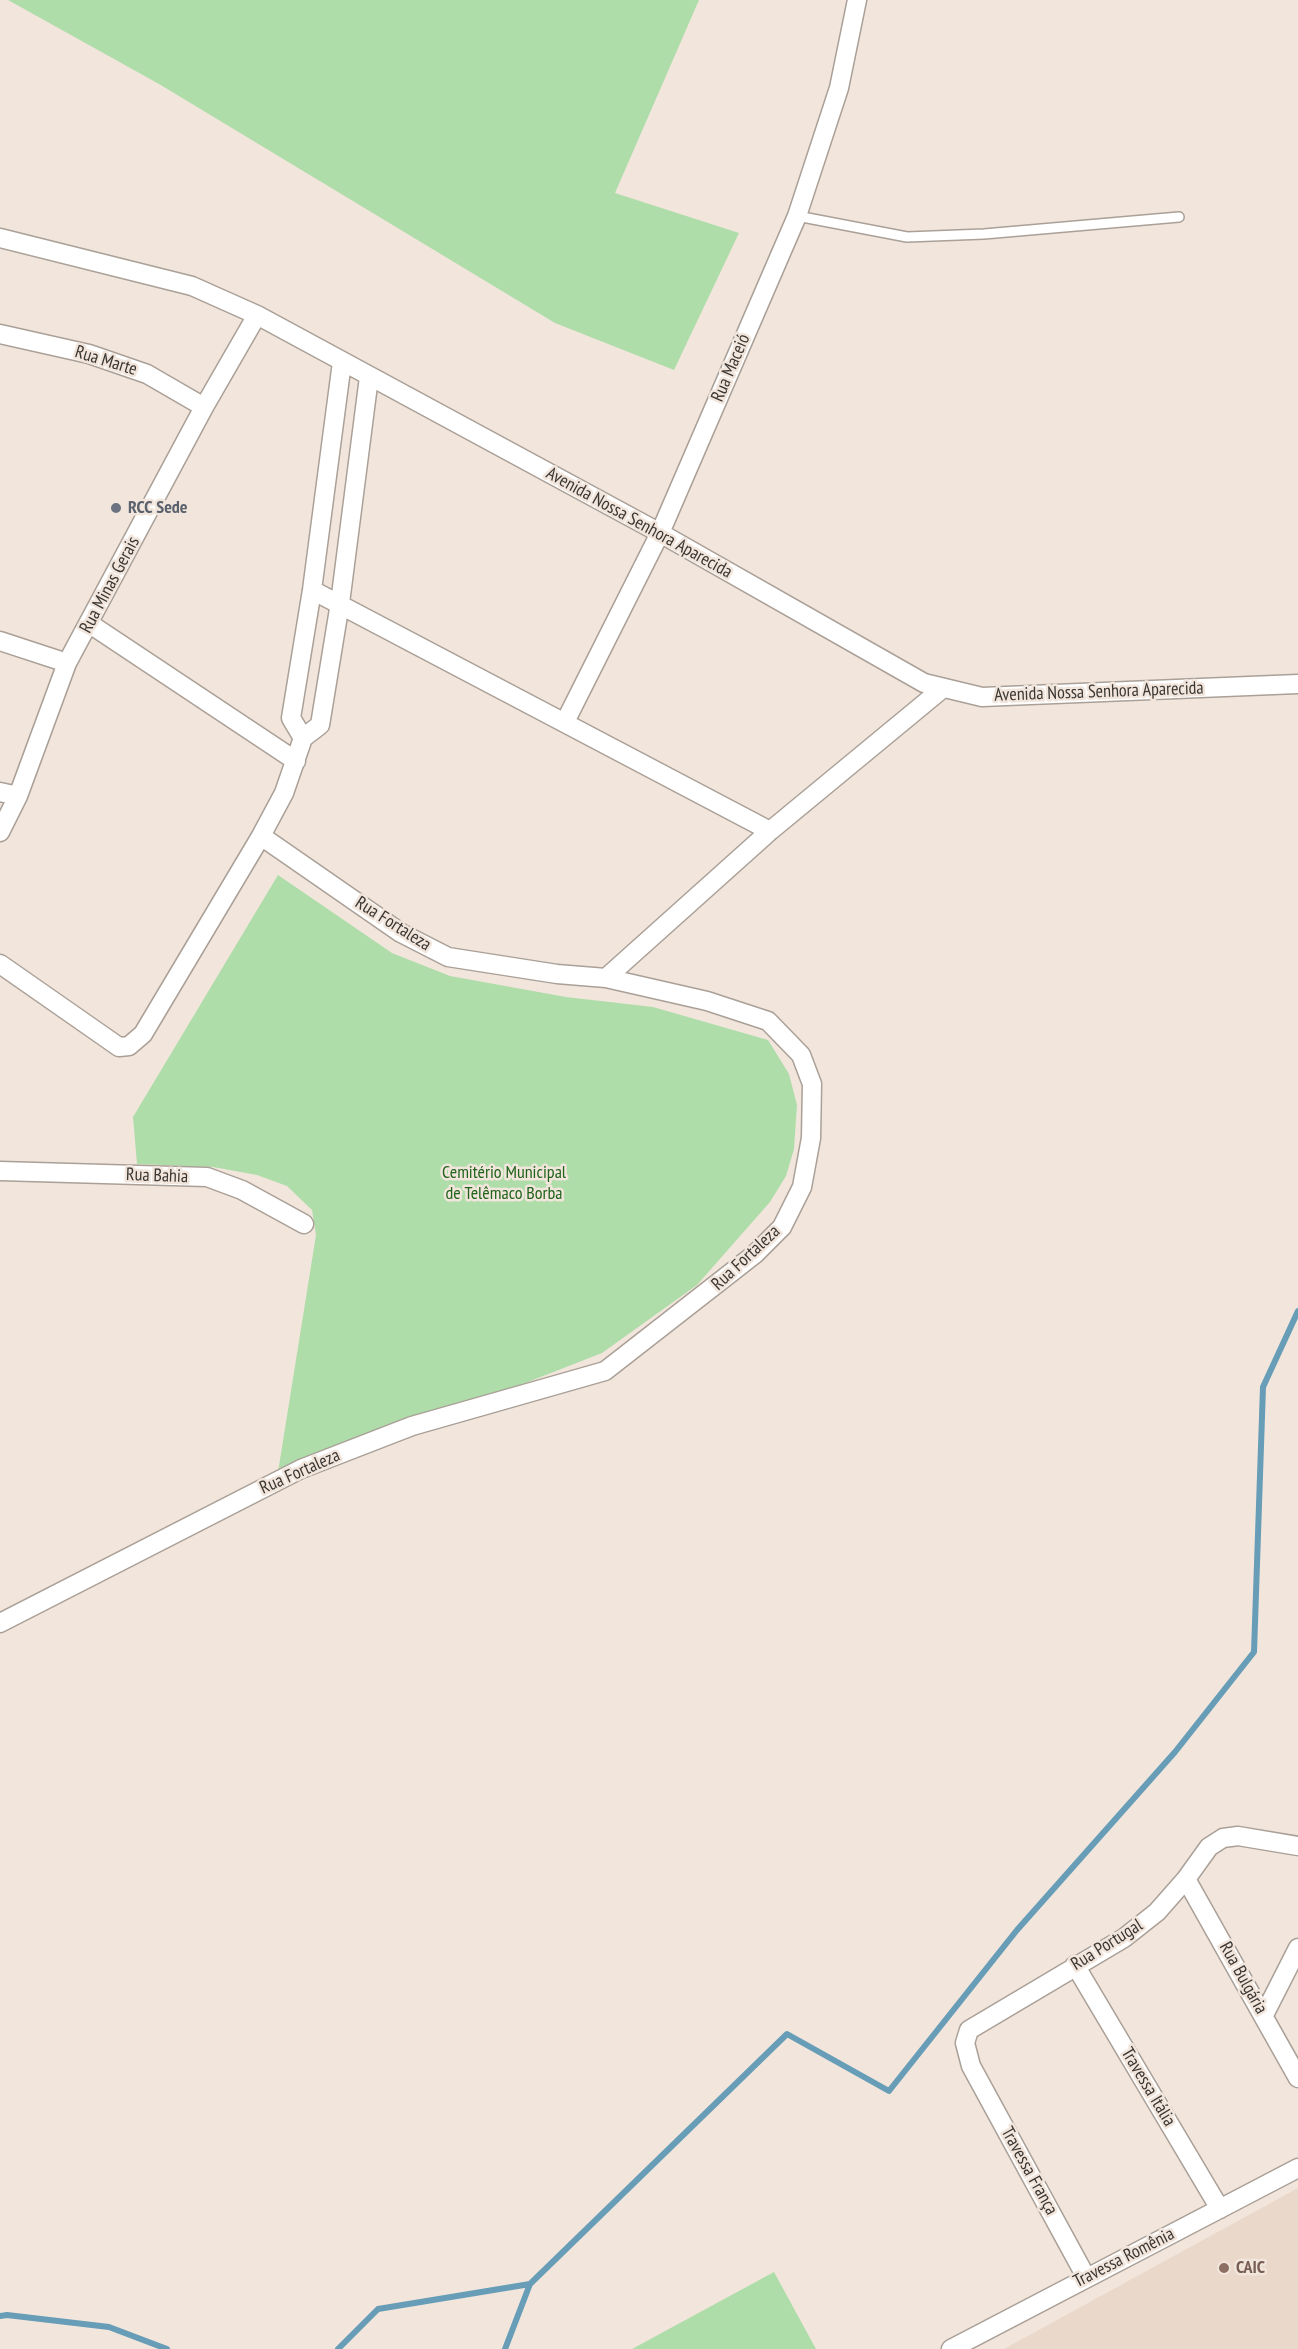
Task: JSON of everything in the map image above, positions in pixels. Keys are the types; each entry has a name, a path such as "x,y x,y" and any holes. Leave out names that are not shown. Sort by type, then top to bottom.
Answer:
{"street":[{"name":"Rua Maceió","path":"565,722 660,532 797,216 839,88 857,0"},
{"name":"Avenida Nossa Senhora Aparecida","path":"0,238 192,286 257,315 660,532 924,684 982,697 1298,684"},
{"name":"Rua Minas Gerais","path":"0,832 18,796 67,663 90,624 204,407 257,315"},
{"name":"Rua Marte","path":"0,334 89,354 147,374 204,407"},
{"path":"303,738 291,718 312,590 342,362"},
{"path":"0,964 119,1047 129,1046 143,1034 261,836 284,793 303,738 317,728 323,715 369,377"},
{"path":"312,590 770,831"},
{"path":"90,624 296,761"},
{"path":"0,641 67,663"},
{"path":"606,978 770,831 942,689"},
{"path":"0,792 18,796"},
{"name":"Rua Fortaleza","path":"0,1623 301,1469 412,1426 605,1371 702,1298 755,1254 782,1227 802,1187 812,1137 812,1084 801,1054 768,1021 707,1001 606,978 557,974 448,957 401,933 261,836"},
{"name":"Rua Bahia","path":"0,1171 207,1177 242,1190 304,1224"},
{"name":"Rua Portugal","path":"971,2066 965,2043 969,2030 1124,1938 1157,1912 1186,1879 1209,1847 1223,1838 1238,1836 1298,1846"},
{"name":"Rua Bulgária","path":"1186,1879 1298,2078"},
{"path":"1264,2015 1298,1948"},
{"name":"Travessa Itália","path":"1076,1965 1220,2209"},
{"name":"Travessa França","path":"971,2066 1086,2277"},
{"name":"Travessa Romênia","path":"951,2349 1298,2168"}],"lane":[{"path":"797,216 907,237 984,234 1179,217"}],"shaded area":[{"name":"CAIC","path":"1298,2188 1298,2349 1004,2349"}],"green space":[{"path":"8,0 699,0 615,193 739,233 674,370 555,323 159,84"},
{"name":"Cemitério Municipal de Telêmaco Borba","path":"278,875 392,953 450,976 566,997 653,1007 768,1040 789,1074 797,1105 794,1149 786,1176 770,1202 697,1285 602,1353 505,1391 278,1472 316,1235 312,1210 287,1186 257,1175 213,1167 137,1164 133,1117"},
{"path":"774,2272 816,2349 632,2349"}],"waterway":[{"path":"338,2349 378,2309 530,2284 787,2034 889,2091 1017,1930 1175,1752 1254,1652 1263,1387 1298,1311"},
{"path":"505,2349 530,2284"},
{"path":"0,2316 109,2327 167,2349"}],"place":[{"name":"RCC Sede","path":"116,508"},
{"name":"CAIC","path":"1224,2268"}]}
